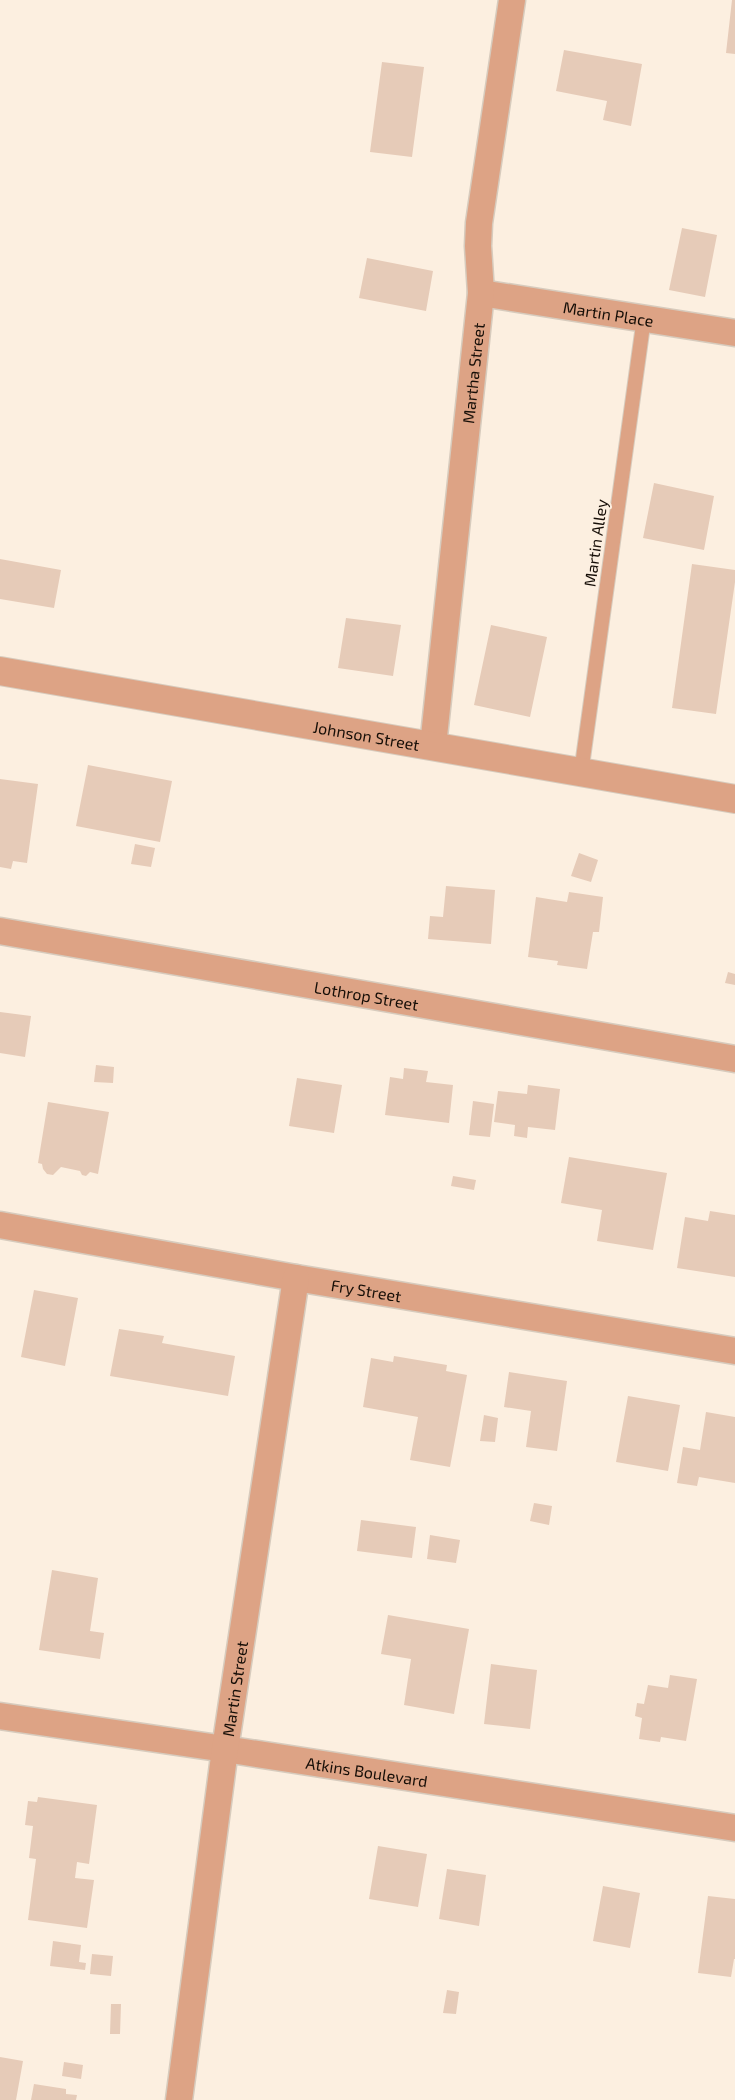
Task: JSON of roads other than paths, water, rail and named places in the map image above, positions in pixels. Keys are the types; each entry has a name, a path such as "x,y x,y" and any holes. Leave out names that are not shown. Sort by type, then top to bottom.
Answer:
{"street":[{"name":"Martha Street","path":"433,746 481,292 478,246 480,224 512,0"},
{"name":"Martin Place","path":"481,292 735,333"},
{"name":"Johnson Street","path":"0,670 581,773 735,798"},
{"name":"Lothrop Street","path":"0,931 735,1059"},
{"name":"Fry Street","path":"0,1225 296,1278 735,1351"},
{"name":"Martin Street","path":"179,2100 225,1749 296,1278"},
{"name":"Atkins Boulevard","path":"0,1716 735,1828"}],"lane":[{"name":"Martin Alley","path":"581,773 644,318"}]}
